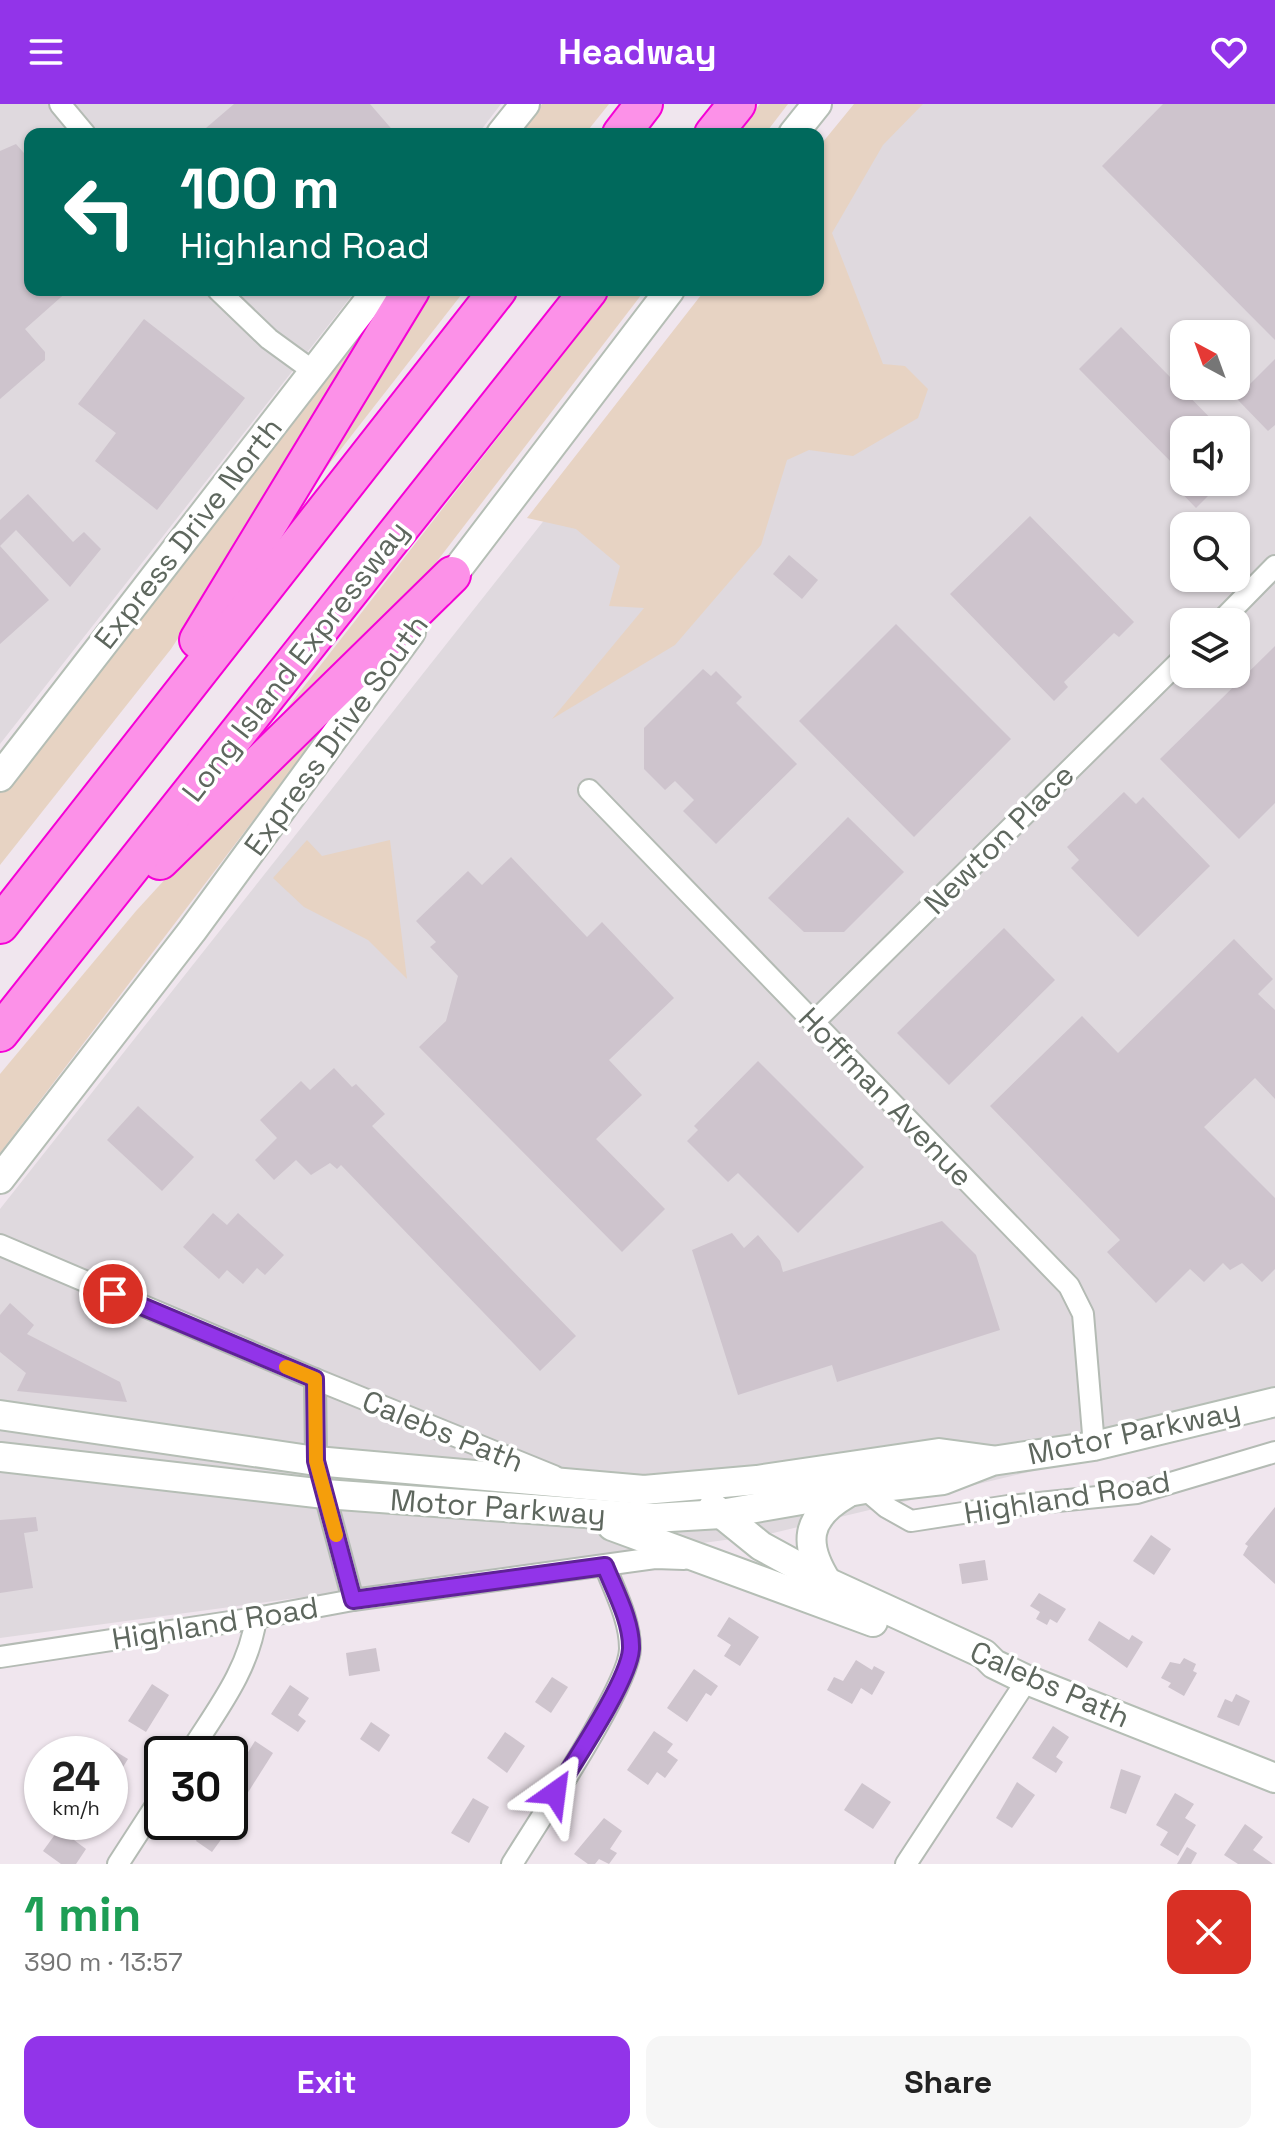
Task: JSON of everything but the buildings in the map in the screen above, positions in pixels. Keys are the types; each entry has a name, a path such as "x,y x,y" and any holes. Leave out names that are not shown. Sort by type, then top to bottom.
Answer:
{"highway":[{"path":"626,128 644,104"},
{"path":"718,128 737,104"},
{"path":"0,923 188,656 407,296"},
{"path":"0,923 493,296"},
{"name":"Long Island Expressway","path":"0,1033 584,296"},
{"path":"94,915 153,867 228,797 452,575"}],"main road":[{"path":"506,128 525,104"},
{"path":"798,128 817,104"},
{"name":"Express Drive North","path":"0,777 372,296"},
{"name":"Express Drive South","path":"0,1179 192,931 452,575 665,296"},
{"name":"Motor Parkway","path":"0,1457 325,1494 653,1518 721,1514 858,1490 943,1480 992,1461 1094,1446 1275,1402"},
{"name":"Motor Parkway","path":"0,1415 316,1461 644,1490 689,1488 858,1467 939,1453 992,1461"},
{"name":"Calebs Path","path":"689,1488 761,1546 827,1582 984,1654 994,1664 1027,1680 1275,1778"},
{"path":"827,1582 813,1559 813,1528 831,1503 858,1490"},
{"path":"582,1515 715,1561 980,1664 994,1664"}],"street":[{"path":"60,104 80,128"},
{"path":"224,296 269,339 313,371"},
{"path":"1234,608 1275,566"},
{"name":"Newton Place","path":"814,1022 1170,671"},
{"name":"Hoffman Avenue","path":"589,790 1069,1286 1083,1314 1094,1446"},
{"name":"Calebs Path","path":"0,1245 315,1379 576,1485"},
{"path":"315,1379 316,1461 353,1600"},
{"name":"Highland Road","path":"858,1490 911,1521 1008,1506 1137,1493 1275,1452"},
{"name":"Highland Road","path":"0,1657 353,1600 655,1558 715,1561"},
{"path":"512,1864 612,1699 631,1651 625,1615 605,1566"},
{"path":"200,1736 238,1676 252,1645 256,1618"},
{"path":"906,1864 1027,1680"},
{"path":"118,1864 144,1824"}],"shaded area":[{"path":"0,104 501,104 483,128 24,128 24,296 351,296 0,744"},
{"path":"542,104 609,104 590,128 526,128"},
{"path":"760,104 788,104 770,128 742,128"},
{"path":"854,104 923,104 883,145 832,233 883,364 905,366 928,389 918,418 853,456 809,450 787,460 761,545 675,645 552,719 644,608 609,606 620,566 576,529 527,518 700,296 824,296 824,141"},
{"path":"873,104 1275,104 1275,1413 769,1534 0,1638 0,1209 721,296 824,296 824,165"},
{"path":"420,296 460,296 284,522"},
{"path":"608,296 640,296 405,603 270,730"},
{"path":"388,300 293,465 171,649 0,865 0,789"},
{"path":"335,713 0,1153 0,1074 136,911 232,806"},
{"path":"307,840 322,856 390,840 407,979 368,940 304,907 273,878"}],"slow traffic":[{"path":"286,1367 315,1379 316,1461 336,1535"}],"route":[{"path":"113,1294 315,1379 316,1461 353,1600 605,1566 625,1615 631,1651 612,1699 555,1793"}]}
